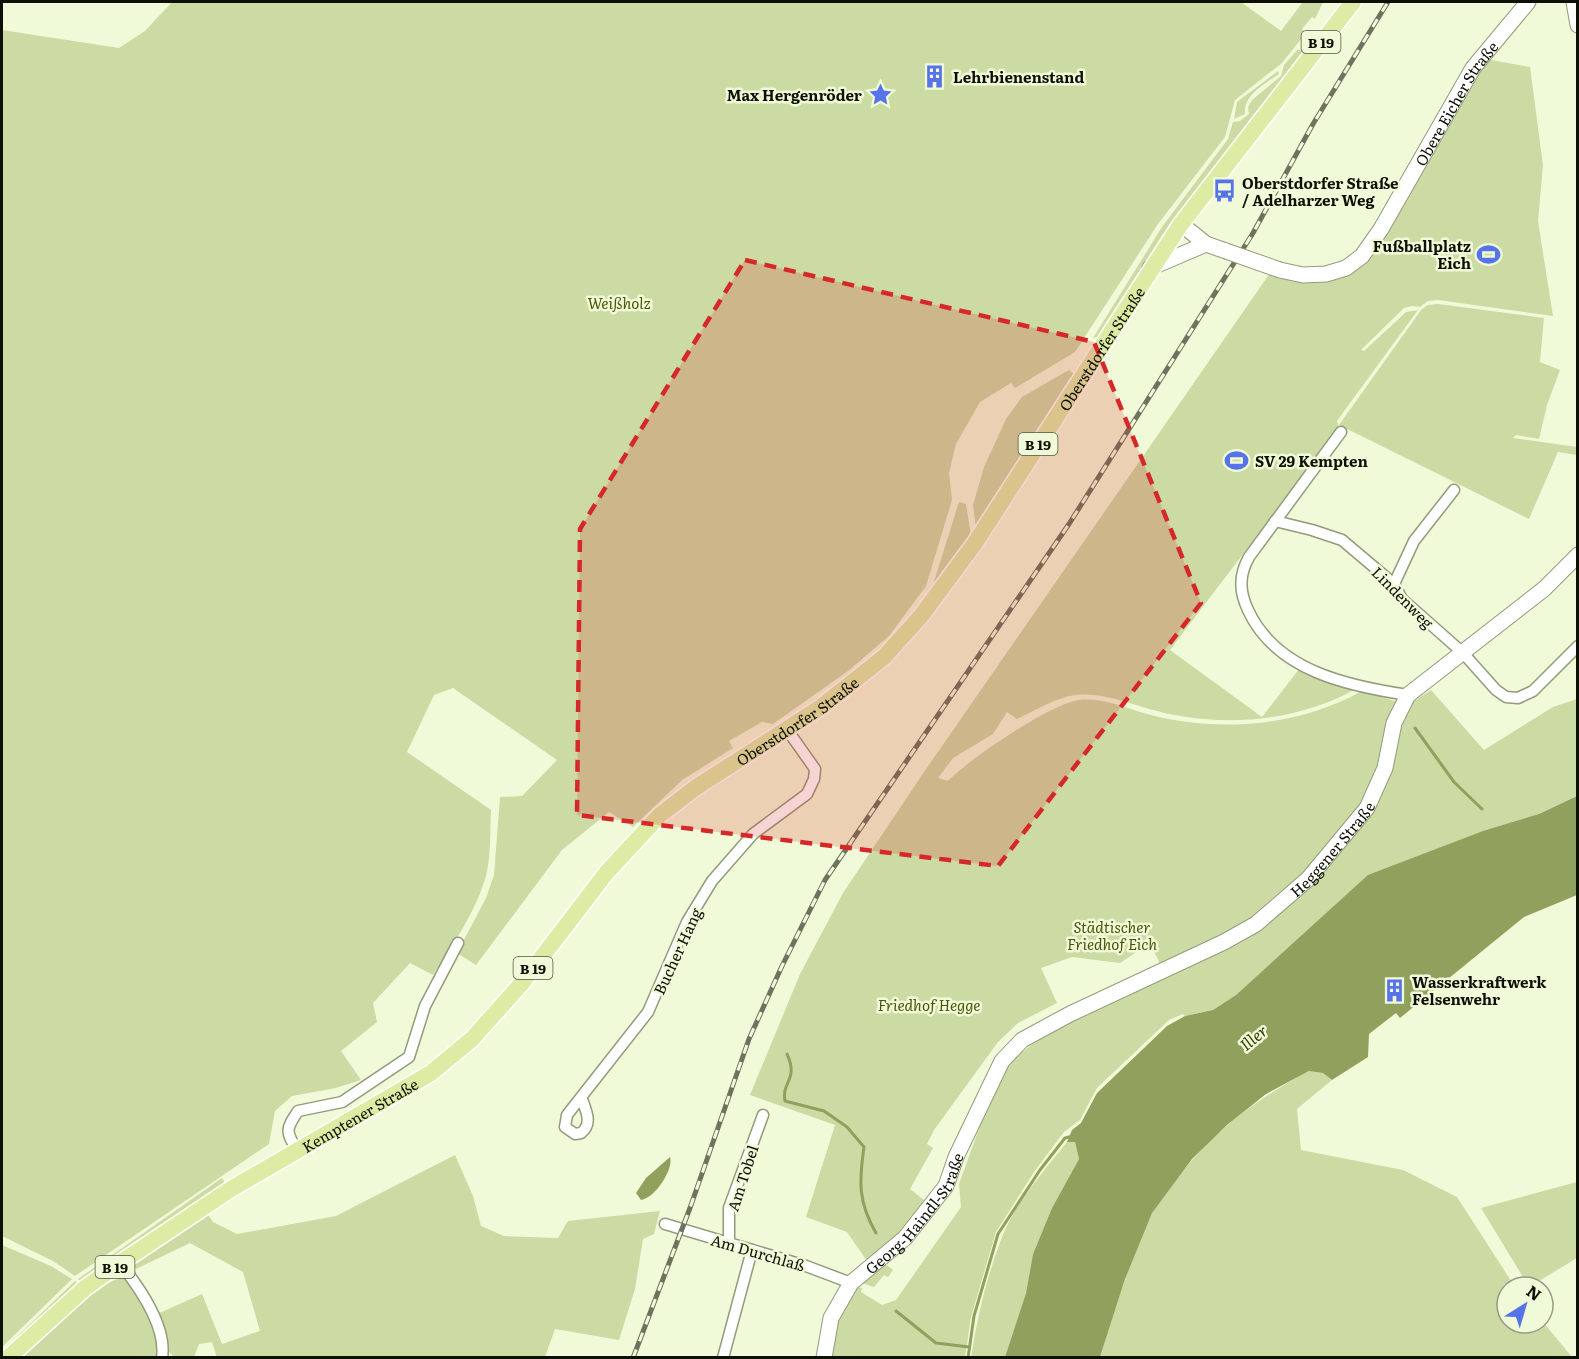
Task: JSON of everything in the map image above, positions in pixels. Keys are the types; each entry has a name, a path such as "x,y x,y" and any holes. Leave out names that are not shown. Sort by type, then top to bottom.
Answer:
{"main road":[{"name":"Oberstdorfer Straße","path":"660,815 694,788 869,671 921,616 975,543 1150,268 1181,224 1353,2"},
{"name":"Kemptener Straße","path":"8,1358 85,1288 120,1263 231,1189 431,1073 472,1039 522,983 607,872 660,815"}],"street":[{"name":"Obere Eicher Straße","path":"1181,224 1206,244 1280,270 1303,275 1326,274 1346,268 1362,256 1381,229 1473,68 1528,2"},
{"path":"1574,2 1578,25"},
{"path":"1150,268 1206,244"},
{"path":"1341,432 1242,569 1240,584 1244,602 1258,630 1285,656 1303,666 1362,687 1408,695"},
{"path":"1394,584 1414,541 1454,490"},
{"name":"Lindenweg","path":"1275,522 1312,530 1342,540 1394,584 1402,599 1463,653 1496,690 1506,697 1518,698 1533,691 1578,646"},
{"name":"Heggener Straße","path":"1002,1061 1022,1041 1070,1014 1224,942 1256,924 1308,879 1367,808 1385,768 1394,723 1408,695 1544,589 1578,555"},
{"name":"Bucher Hang","path":"582,1099 648,1012 687,922 712,881 753,834 807,794 814,779 815,769 786,728"},
{"path":"297,1150 288,1136 288,1126 298,1111 342,1102 409,1057 424,1006 458,943"},
{"name":"Georg-Haindl-Straße","path":"824,1358 831,1318 851,1283 905,1239 946,1186 956,1158 1002,1061"},
{"name":"Am Tobel","path":"729,1243 729,1208 763,1115"},
{"name":"Am Durchlaß","path":"665,1224 806,1266 851,1283"},
{"path":"723,1358 752,1251"},
{"path":"120,1263 137,1285 156,1323 162,1340 162,1358"}],"highlighted area":[{"path":"745,260 1094,342 1201,603 998,866 577,815 580,529"}],"green space":[{"name":"Weißholz","path":"172,2 1241,2 1281,31 1303,2 1323,2 1315,19 1312,17 1302,29 1306,33 1282,63 1235,100 1225,137 1158,224 1075,352 1015,388 1011,383 980,402 956,444 949,473 952,500 926,586 889,636 848,671 773,724 762,722 729,741 733,748 682,780 633,827 609,812 562,850 476,965 457,953 486,898 494,875 500,797 522,796 557,760 453,688 434,695 407,752 491,810 490,851 486,876 470,915 456,940 433,975 410,963 373,1003 377,1022 341,1051 361,1080 336,1088 292,1096 275,1111 269,1144 75,1276 53,1261 2,1236 2,30 119,48 145,31"},
{"path":"1298,49 1303,52 1166,230 1097,337 1093,338 1162,227 1228,139 1233,122 1240,121 1249,114 1248,107 1252,100 1281,76 1284,65"},
{"path":"1486,59 1530,67 1543,165 1538,221 1553,316 1438,300 1428,301 1420,307 1404,308 1361,350 1364,351 1406,312 1418,310 1337,421 1339,428 1170,650 1262,717 1300,668 1357,688 1310,708 1285,715 1233,720 1182,716 1097,695 1069,696 1017,719 1007,712 993,734 953,758 938,778 948,781 958,771 1010,734 1049,711 1079,700 1109,703 1149,715 1184,722 1237,724 1289,718 1314,712 1362,691 1408,705 1431,690 1484,750 1553,707 1577,699 1577,796 1539,814 1369,875 1236,995 1213,1010 1185,1016 1183,1014 1169,1020 1097,1088 1080,1120 1064,1132 1034,1172 996,1232 971,1317 965,1357 838,1357 829,1355 834,1321 853,1286 862,1288 861,1292 882,1305 896,1300 961,1207 959,1184 993,1090 1011,1061 1035,1042 1164,972 1150,943 1120,963 1072,957 1041,968 1057,1003 1018,1023 998,1042 934,1130 927,1144 933,1148 910,1189 928,1203 903,1234 867,1261 847,1232 806,1217 835,1125 750,1095 800,974 843,893 922,775 1270,273 1309,282 1332,281 1355,271 1367,261"},
{"path":"1278,71 1279,74 1251,96 1245,107 1245,114 1234,119 1237,102"},
{"path":"1438,304 1544,318 1540,362 1560,370 1547,405 1539,439 1516,435 1513,438 1577,447 1577,455 1558,452 1529,519 1339,425 1421,310 1428,305"},
{"path":"1069,370 1075,375 976,528 973,505 984,467 1006,419 1022,397"},
{"path":"959,502 966,504 971,536 932,588"},
{"path":"1309,1071 1323,1073 1332,1080 1297,1109 1301,1150 1403,1170 1457,1197 1507,1275 1495,1275 1495,1335 1554,1335 1572,1357 1100,1358 1123,1285 1155,1207 1217,1134 1269,1094"},
{"path":"1067,1142 1075,1142 1079,1159 1052,1208 1033,1254 1026,1293 1005,1357 971,1358 983,1297 1002,1237 1023,1199"},
{"path":"455,1155 473,1196 481,1226 504,1236 558,1238 568,1221 660,1211 654,1234 643,1239 635,1289 619,1340 555,1329 545,1357 217,1358 212,1342 199,1344 194,1357 174,1357 168,1351 157,1314 202,1294 222,1344 260,1331 243,1272 190,1243 136,1269 134,1264 208,1215 213,1222 237,1234 336,1216"},
{"path":"222,1178 225,1183 82,1283 78,1279"},
{"path":"1577,1182 1577,1258 1549,1275 1522,1275 1481,1208"},
{"path":"2,1245 51,1266 72,1279 2,1347"},
{"path":"883,1262 893,1270 888,1277 884,1275 874,1287 856,1281"},
{"path":"124,1277 148,1315 156,1336 158,1357 22,1358 84,1300 97,1290"},
{"path":"75,1281 80,1286 2,1358 3,1350"}],"water":[{"name":"Iller","path":"1577,796 1577,895 1524,917 1400,1018 1396,1013 1369,1034 1368,1057 1332,1080 1323,1073 1309,1071 1266,1094 1227,1125 1192,1159 1152,1213 1125,1279 1100,1357 1005,1357 1026,1293 1033,1254 1052,1208 1079,1159 1075,1142 1067,1142 1072,1130 1081,1123 1097,1093 1167,1026 1185,1016 1213,1010 1236,995 1368,875 1483,831 1539,814"},
{"path":"670,1157 669,1168 662,1182 652,1194 641,1200 636,1193 646,1178"}],"waterway":[{"path":"1415,728 1454,782 1482,809"},
{"path":"787,1054 791,1075 785,1089 785,1101 824,1111 847,1127 864,1147 861,1192 870,1222 876,1233"},
{"path":"968,1358 974,1316 998,1234 1040,1170 1065,1138 1073,1136"},
{"path":"896,1311 936,1343 969,1347"}],"railway":[{"path":"633,1358 690,1208 749,1039 825,880 1069,524 1253,233 1313,124 1388,2"}],"place":[{"name":"Lehrbienenstand","path":"935,76"},
{"name":"Max Hergenröder","path":"880,94"},
{"name":"Oberstdorfer Straße / Adelharzer Weg","path":"1224,191"},
{"name":"Fußballplatz Eich","path":"1489,254"},
{"name":"SV 29 Kempten","path":"1237,460"},
{"name":"Wasserkraftwerk Felsenwehr","path":"1394,990"}],"park label":[{"name":"Städtischer Friedhof Eich","path":"1112,934"},
{"name":"Friedhof Hegge","path":"929,1004"}]}
